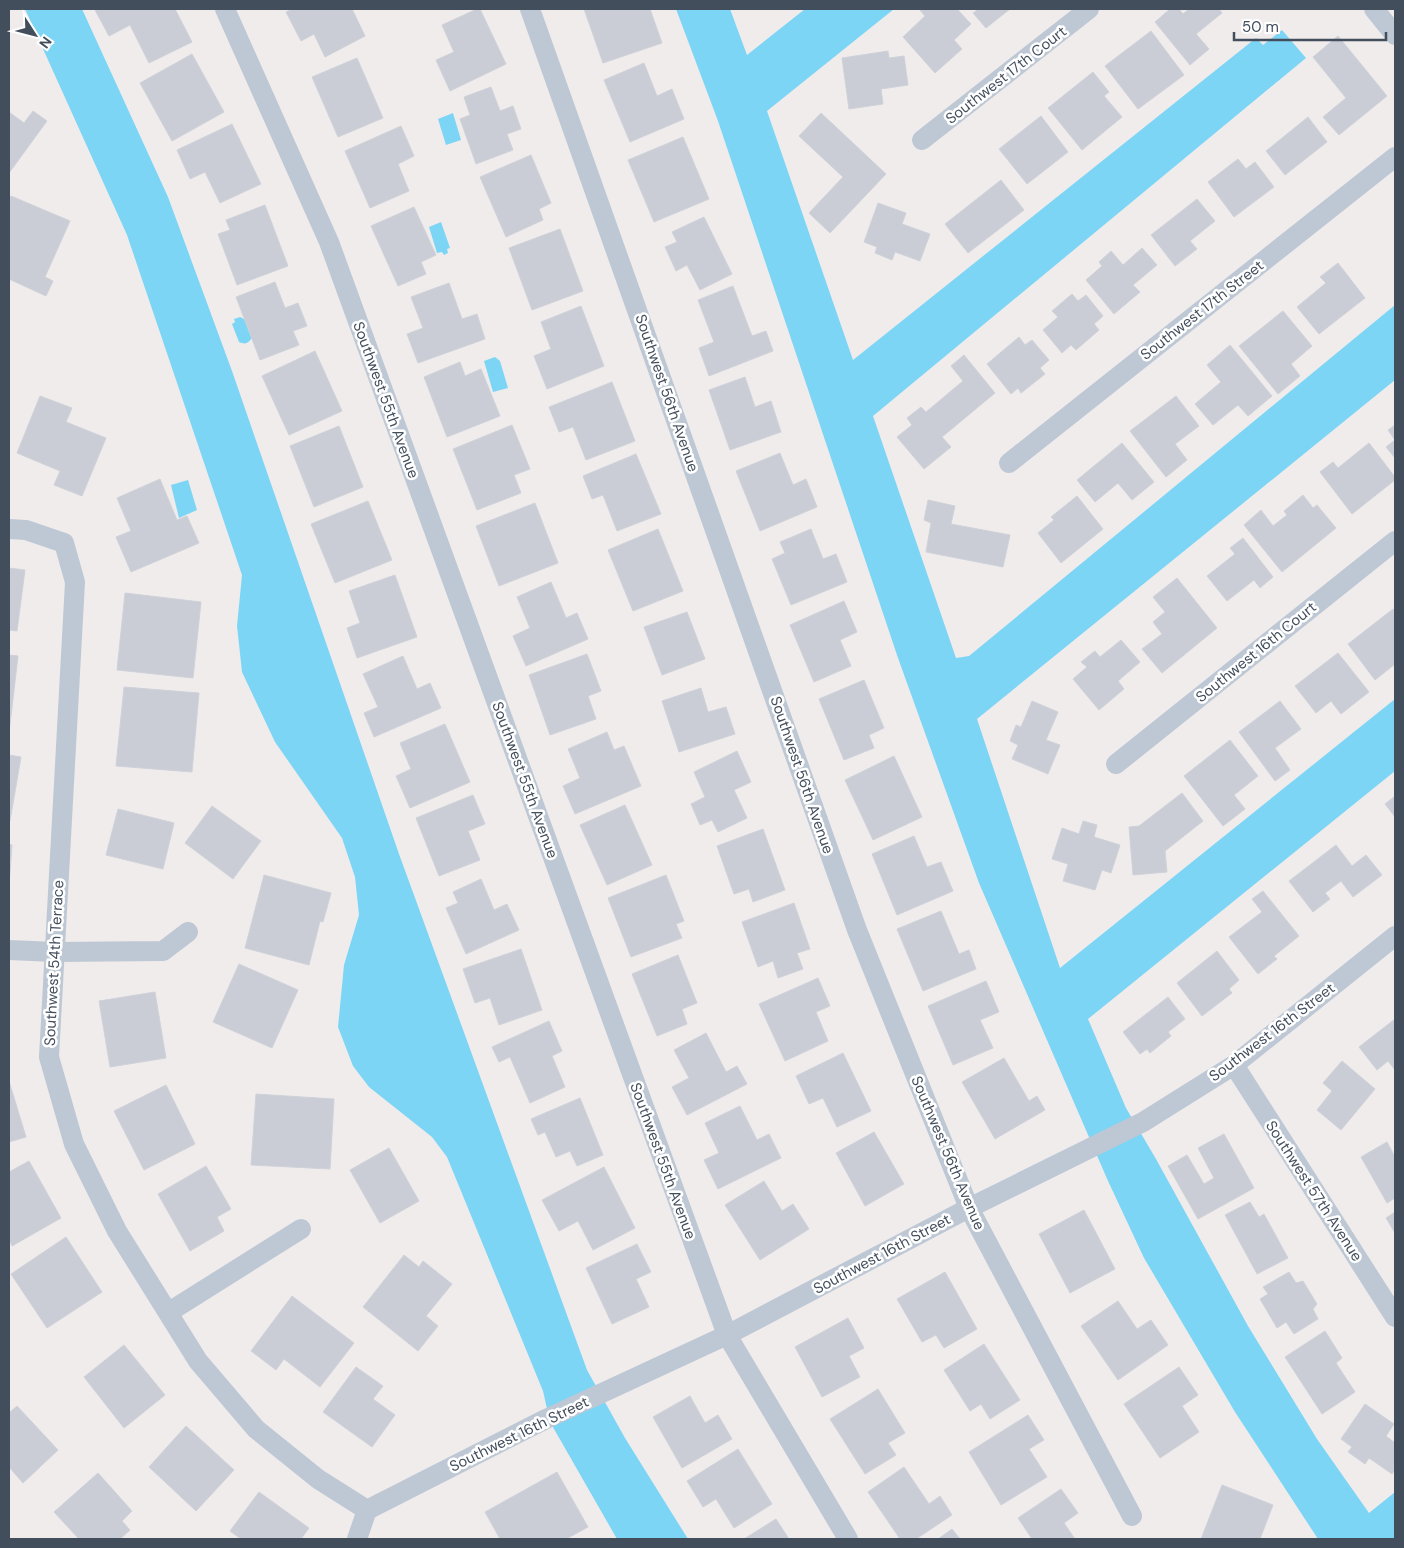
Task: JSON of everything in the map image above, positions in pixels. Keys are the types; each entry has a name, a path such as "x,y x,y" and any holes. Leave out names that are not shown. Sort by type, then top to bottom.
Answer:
{"street":[{"name":"Southwest 55th Avenue","path":"225,9 329,242 727,1335 848,1539"},
{"name":"Southwest 56th Avenue","path":"530,9 857,930 969,1208 1132,1516"},
{"name":"Southwest 17th Court","path":"922,140 1089,9"},
{"path":"1374,9 1395,35"},
{"name":"Southwest 17th Street","path":"1009,463 1395,157"},
{"name":"Southwest 54th Terrace","path":"9,529 26,530 64,543 75,582 50,1057 74,1144 118,1231 198,1361 256,1429 318,1479 367,1510"},
{"name":"Southwest 16th Court","path":"1116,764 1395,541"},
{"path":"9,950 55,952 163,951 188,932"},
{"name":"Southwest 16th Street","path":"367,1510 546,1419 727,1335 969,1208 1143,1122 1234,1065 1395,936"},
{"name":"Southwest 57th Avenue","path":"1234,1065 1395,1317"},
{"path":"169,1312 301,1229"},
{"path":"357,1539 367,1510"}],"water":[{"path":"25,9 82,9 168,197 232,371 399,854 587,1370 625,1438 688,1539 617,1539 550,1422 543,1391 447,1157 432,1137 369,1087 353,1066 338,1027 344,965 359,915 355,877 342,838 275,742 242,672 237,626 242,575 127,235"},
{"path":"676,9 730,9 747,55 805,9 894,9 767,111 853,360 1256,38 1263,45 1282,30 1306,58 873,416 956,658 969,656 1395,305 1395,380 977,719 1060,968 1395,699 1395,771 1088,1019 1126,1108 1248,1326 1317,1439 1369,1513 1395,1492 1395,1539 1318,1539 1235,1412 1144,1258 1108,1181 979,883 898,658 718,121"},
{"path":"453,113 461,140 446,145 438,119"},
{"path":"441,222 450,248 447,249 448,253 444,255 442,252 437,253 429,227"},
{"path":"240,317 246,320 252,338 245,343 239,342 232,324 235,322 234,319"},
{"path":"495,357 500,361 508,388 493,392 484,361"},
{"path":"188,480 197,510 179,518 171,485"}],"building":[{"path":"175,9 192,42 149,63 130,25 109,36 95,10"},
{"path":"293,9 352,9 365,36 325,57 314,34 301,41 286,12"},
{"path":"480,9 506,64 450,91 436,60 454,52 442,25"},
{"path":"584,9 650,9 662,43 603,63"},
{"path":"919,9 957,9 971,24 954,40 962,49 935,73 903,37 925,16"},
{"path":"979,9 1010,9 986,28 973,13"},
{"path":"1170,9 1179,9 1183,14 1189,9 1219,9 1222,13 1196,34 1209,49 1190,65 1155,22"},
{"path":"1151,31 1184,75 1138,109 1105,66"},
{"path":"1338,36 1387,96 1339,135 1323,117 1346,98 1313,57"},
{"path":"888,51 889,58 904,56 908,85 881,89 883,104 849,109 842,58"},
{"path":"192,54 224,112 172,141 140,83"},
{"path":"357,58 383,118 338,137 312,77"},
{"path":"644,63 657,96 672,89 684,119 630,142 604,80"},
{"path":"1093,72 1109,92 1104,96 1122,117 1082,150 1048,108"},
{"path":"491,87 500,111 513,106 521,129 507,134 513,150 476,164 460,119 470,115 464,97"},
{"path":"33,111 47,121 9,173 9,112 24,123"},
{"path":"821,113 886,174 830,233 809,213 843,177 799,136"},
{"path":"1041,116 1068,152 1027,184 999,149"},
{"path":"1308,117 1327,142 1285,175 1266,151"},
{"path":"232,124 261,184 220,203 205,172 190,179 177,150"},
{"path":"401,126 414,156 398,164 409,191 370,208 345,151"},
{"path":"683,137 709,199 654,222 628,160"},
{"path":"531,155 551,203 539,209 543,220 506,237 480,177"},
{"path":"1238,159 1246,169 1255,162 1274,187 1234,217 1208,182"},
{"path":"1001,180 1024,210 968,253 945,224"},
{"path":"11,196 70,221 45,277 53,281 46,296 9,279 9,202"},
{"path":"1197,199 1215,221 1190,241 1197,249 1175,266 1151,235"},
{"path":"878,203 906,213 902,224 930,234 920,261 895,252 892,260 875,253 877,247 864,242"},
{"path":"265,205 288,266 237,285 218,234 230,230 226,220"},
{"path":"414,207 436,255 421,262 426,274 398,286 371,226"},
{"path":"704,217 732,274 700,290 687,265 676,271 665,247 677,242 672,232"},
{"path":"560,229 583,291 532,310 509,248"},
{"path":"1142,248 1157,265 1133,285 1140,292 1114,314 1086,280 1102,266 1099,262 1111,251 1123,265"},
{"path":"1338,263 1365,298 1319,334 1297,307 1326,283 1320,277"},
{"path":"275,282 285,308 298,303 307,326 293,331 299,345 260,360 236,297"},
{"path":"449,283 462,319 477,314 485,339 418,363 407,334 423,328 411,297"},
{"path":"733,286 752,336 766,331 773,351 709,376 699,348 714,342 698,300"},
{"path":"1072,294 1078,301 1086,295 1103,316 1094,324 1099,330 1076,350 1071,345 1062,353 1043,330 1058,317 1052,311"},
{"path":"581,306 604,366 547,389 534,356 551,349 541,322"},
{"path":"1283,311 1312,346 1291,364 1300,376 1278,394 1239,346"},
{"path":"1019,337 1025,345 1032,340 1049,360 1040,368 1045,374 1021,393 1018,388 1011,394 987,364"},
{"path":"1230,345 1272,396 1248,416 1238,405 1213,425 1195,404 1221,382 1207,365"},
{"path":"315,351 342,411 289,435 262,376"},
{"path":"964,355 995,393 942,437 951,447 924,469 897,437 912,425 907,418 921,407 926,412 963,381 951,366"},
{"path":"460,362 465,376 481,369 500,416 447,437 424,377"},
{"path":"745,377 755,407 771,401 781,432 730,450 709,390"},
{"path":"612,382 635,441 586,460 573,427 559,432 549,407"},
{"path":"40,396 72,408 66,422 106,438 82,496 54,485 60,471 17,453"},
{"path":"1176,396 1199,426 1175,444 1187,460 1166,477 1130,431"},
{"path":"512,425 530,469 514,475 521,493 477,510 453,449"},
{"path":"1395,425 1395,440 1388,430"},
{"path":"339,426 363,487 314,507 290,446"},
{"path":"1395,440 1395,458 1386,447"},
{"path":"1122,443 1154,482 1132,500 1118,483 1095,502 1077,480"},
{"path":"1369,443 1395,477 1395,480 1352,514 1320,472 1333,462 1338,468"},
{"path":"780,453 793,485 806,479 817,507 760,531 736,471"},
{"path":"636,454 661,514 617,531 603,495 592,499 583,476"},
{"path":"160,479 177,520 187,516 199,543 131,572 116,537 131,531 117,498"},
{"path":"1303,495 1313,508 1317,505 1336,528 1282,572 1244,525 1261,510 1273,526 1287,515 1284,511"},
{"path":"1077,496 1103,529 1061,563 1038,533 1054,520 1051,517"},
{"path":"928,500 955,506 951,524 1010,535 1003,567 926,552 931,523 924,520"},
{"path":"368,501 392,560 335,583 311,524"},
{"path":"535,503 558,563 499,586 476,526"},
{"path":"658,529 683,591 633,611 608,550"},
{"path":"811,529 823,559 836,554 847,582 791,605 772,559 785,553 780,542"},
{"path":"1243,538 1273,577 1260,588 1254,580 1227,601 1207,576 1235,554 1230,548"},
{"path":"9,568 25,570 17,631 9,630"},
{"path":"395,575 417,637 357,658 347,628 360,623 349,591"},
{"path":"1177,578 1217,628 1162,673 1142,649 1162,634 1153,622 1165,612 1153,597"},
{"path":"551,582 566,618 577,613 588,639 526,666 513,636 530,628 517,597"},
{"path":"125,593 201,602 193,678 117,670"},
{"path":"844,601 857,632 840,640 851,666 814,682 790,625"},
{"path":"1393,609 1395,613 1395,664 1375,680 1348,644"},
{"path":"687,612 705,659 662,675 644,627"},
{"path":"1121,640 1140,662 1118,681 1124,689 1099,710 1073,679 1087,667 1081,662 1095,651 1100,657"},
{"path":"1338,653 1369,692 1341,714 1331,701 1316,713 1295,686"},
{"path":"587,654 601,691 588,696 596,719 550,735 529,675"},
{"path":"9,655 18,656 9,733"},
{"path":"403,656 417,689 430,683 441,708 374,737 364,713 378,707 363,674"},
{"path":"864,680 884,728 869,735 874,748 844,760 819,699"},
{"path":"124,687 199,693 192,772 116,766"},
{"path":"701,688 708,712 726,707 735,734 679,752 662,701"},
{"path":"1032,701 1058,712 1046,740 1060,745 1048,774 1012,759 1018,745 1010,741 1016,725 1021,727"},
{"path":"1280,701 1301,729 1275,748 1290,770 1275,781 1239,732"},
{"path":"445,724 470,782 410,808 396,776 411,769 400,743"},
{"path":"607,732 614,750 624,746 641,786 575,814 563,786 580,778 568,749"},
{"path":"1230,740 1258,776 1234,795 1245,809 1223,826 1184,776"},
{"path":"737,751 751,782 734,790 747,818 718,832 712,820 700,825 691,804 705,797 694,772"},
{"path":"9,755 21,757 10,821 9,821"},
{"path":"894,756 922,817 873,840 845,780"},
{"path":"1182,793 1203,821 1165,851 1167,872 1133,875 1129,827 1139,826"},
{"path":"473,795 485,824 468,831 480,860 439,876 416,818"},
{"path":"1395,796 1395,817 1385,804"},
{"path":"625,805 652,865 607,885 580,825"},
{"path":"212,806 261,841 233,879 185,843"},
{"path":"118,809 174,823 163,869 106,855"},
{"path":"1083,821 1097,825 1094,837 1120,845 1111,873 1102,870 1095,890 1063,881 1068,864 1052,859 1062,828 1079,834"},
{"path":"763,829 785,890 753,902 749,889 734,894 717,846"},
{"path":"914,836 927,867 941,862 953,891 897,915 872,854"},
{"path":"9,844 12,845 9,886"},
{"path":"1336,845 1352,866 1366,855 1382,875 1353,897 1341,881 1325,893 1330,899 1313,912 1289,881"},
{"path":"264,875 331,893 323,922 320,921 309,965 245,948"},
{"path":"666,875 684,921 676,924 682,938 631,957 608,898"},
{"path":"481,879 494,910 507,904 519,930 466,954 446,908 458,903 453,892"},
{"path":"1263,891 1299,936 1274,956 1277,959 1258,974 1229,937 1262,912 1252,899"},
{"path":"794,903 810,949 797,953 803,969 778,978 773,961 758,967 742,922"},
{"path":"941,911 959,954 969,950 976,969 923,991 897,929"},
{"path":"521,949 542,1010 499,1025 490,998 475,1003 463,969"},
{"path":"1217,951 1239,980 1229,989 1232,993 1202,1016 1177,983"},
{"path":"678,955 697,1003 682,1009 687,1024 657,1036 632,974"},
{"path":"239,964 298,990 272,1048 213,1022"},
{"path":"818,978 830,1006 816,1012 828,1041 785,1061 759,1004"},
{"path":"986,981 999,1012 980,1020 993,1048 953,1065 928,1006"},
{"path":"155,992 166,1058 110,1067 99,1001"},
{"path":"1168,997 1185,1019 1168,1032 1171,1036 1150,1053 1147,1049 1140,1054 1123,1032"},
{"path":"1395,1019 1395,1070 1388,1061 1377,1070 1359,1047"},
{"path":"549,1021 562,1051 552,1056 565,1087 530,1103 510,1057 499,1062 492,1047"},
{"path":"706,1033 726,1072 737,1066 747,1084 687,1115 672,1087 689,1078 674,1050"},
{"path":"843,1053 871,1111 837,1127 823,1098 809,1104 796,1076"},
{"path":"1004,1058 1029,1101 1037,1096 1045,1110 995,1139 962,1082"},
{"path":"1342,1061 1375,1089 1341,1130 1317,1110 1332,1091 1323,1083"},
{"path":"9,1081 26,1137 9,1142"},
{"path":"166,1085 195,1144 144,1170 114,1111"},
{"path":"256,1094 334,1099 330,1169 251,1165"},
{"path":"580,1098 603,1155 577,1166 570,1151 556,1157 545,1132 538,1135 531,1119"},
{"path":"740,1106 757,1140 769,1134 781,1158 718,1189 704,1160 719,1153 705,1123"},
{"path":"874,1132 904,1184 865,1206 836,1153"},
{"path":"1224,1134 1254,1188 1198,1219 1168,1166 1187,1155 1204,1184 1214,1178 1198,1148"},
{"path":"1387,1142 1395,1157 1395,1198 1387,1203 1361,1157"},
{"path":"389,1148 419,1201 380,1223 350,1170"},
{"path":"29,1161 61,1218 12,1246 9,1239 9,1172"},
{"path":"206,1166 231,1209 217,1217 224,1231 190,1251 158,1194"},
{"path":"604,1167 635,1228 593,1250 578,1221 559,1231 542,1200"},
{"path":"764,1181 782,1211 793,1204 809,1229 760,1260 725,1205"},
{"path":"1250,1202 1259,1217 1264,1214 1288,1258 1257,1274 1225,1215"},
{"path":"1084,1210 1115,1269 1070,1293 1039,1234"},
{"path":"1395,1212 1395,1233 1386,1218"},
{"path":"66,1237 102,1292 47,1328 11,1274"},
{"path":"637,1244 651,1272 636,1279 649,1307 612,1324 586,1268"},
{"path":"404,1255 419,1267 423,1261 452,1284 426,1316 438,1326 418,1351 363,1307"},
{"path":"945,1272 977,1329 944,1348 936,1335 922,1342 897,1299"},
{"path":"1289,1272 1296,1283 1303,1281 1317,1304 1313,1309 1318,1319 1294,1334 1286,1322 1277,1328 1260,1299 1268,1294 1263,1287"},
{"path":"292,1296 354,1343 320,1387 284,1359 276,1370 251,1351"},
{"path":"1118,1301 1137,1329 1151,1320 1168,1345 1118,1380 1081,1326"},
{"path":"848,1318 864,1348 849,1356 860,1377 822,1397 795,1347"},
{"path":"1325,1331 1342,1358 1336,1363 1355,1392 1322,1414 1285,1357"},
{"path":"984,1344 1020,1400 990,1419 981,1404 970,1411 944,1370"},
{"path":"124,1345 165,1395 124,1428 84,1377"},
{"path":"356,1367 383,1386 373,1399 395,1415 372,1447 323,1412"},
{"path":"1179,1367 1198,1395 1182,1406 1199,1432 1160,1458 1124,1404"},
{"path":"878,1389 905,1433 888,1443 896,1455 865,1474 830,1419"},
{"path":"690,1396 705,1423 718,1415 732,1439 682,1468 653,1417"},
{"path":"1365,1404 1394,1424 1386,1436 1395,1443 1395,1469 1392,1474 1369,1458 1365,1464 1348,1452 1352,1447 1341,1439"},
{"path":"17,1406 58,1450 23,1483 9,1467 9,1413"},
{"path":"1028,1415 1044,1440 1029,1449 1047,1477 1001,1505 969,1452"},
{"path":"186,1426 234,1470 196,1511 149,1467"},
{"path":"738,1449 772,1504 734,1528 716,1499 703,1507 687,1481"},
{"path":"904,1467 929,1504 940,1496 952,1515 916,1539 900,1539 868,1492"},
{"path":"557,1472 588,1527 566,1539 500,1539 485,1512"},
{"path":"98,1473 132,1511 122,1521 130,1530 120,1539 79,1539 54,1512"},
{"path":"1222,1485 1273,1505 1260,1539 1201,1539"},
{"path":"1061,1489 1078,1513 1064,1523 1075,1539 1032,1539 1018,1518"},
{"path":"259,1492 309,1528 301,1539 241,1539 230,1531"},
{"path":"776,1519 789,1539 744,1539"},
{"path":"952,1529 960,1539 938,1539"}]}
